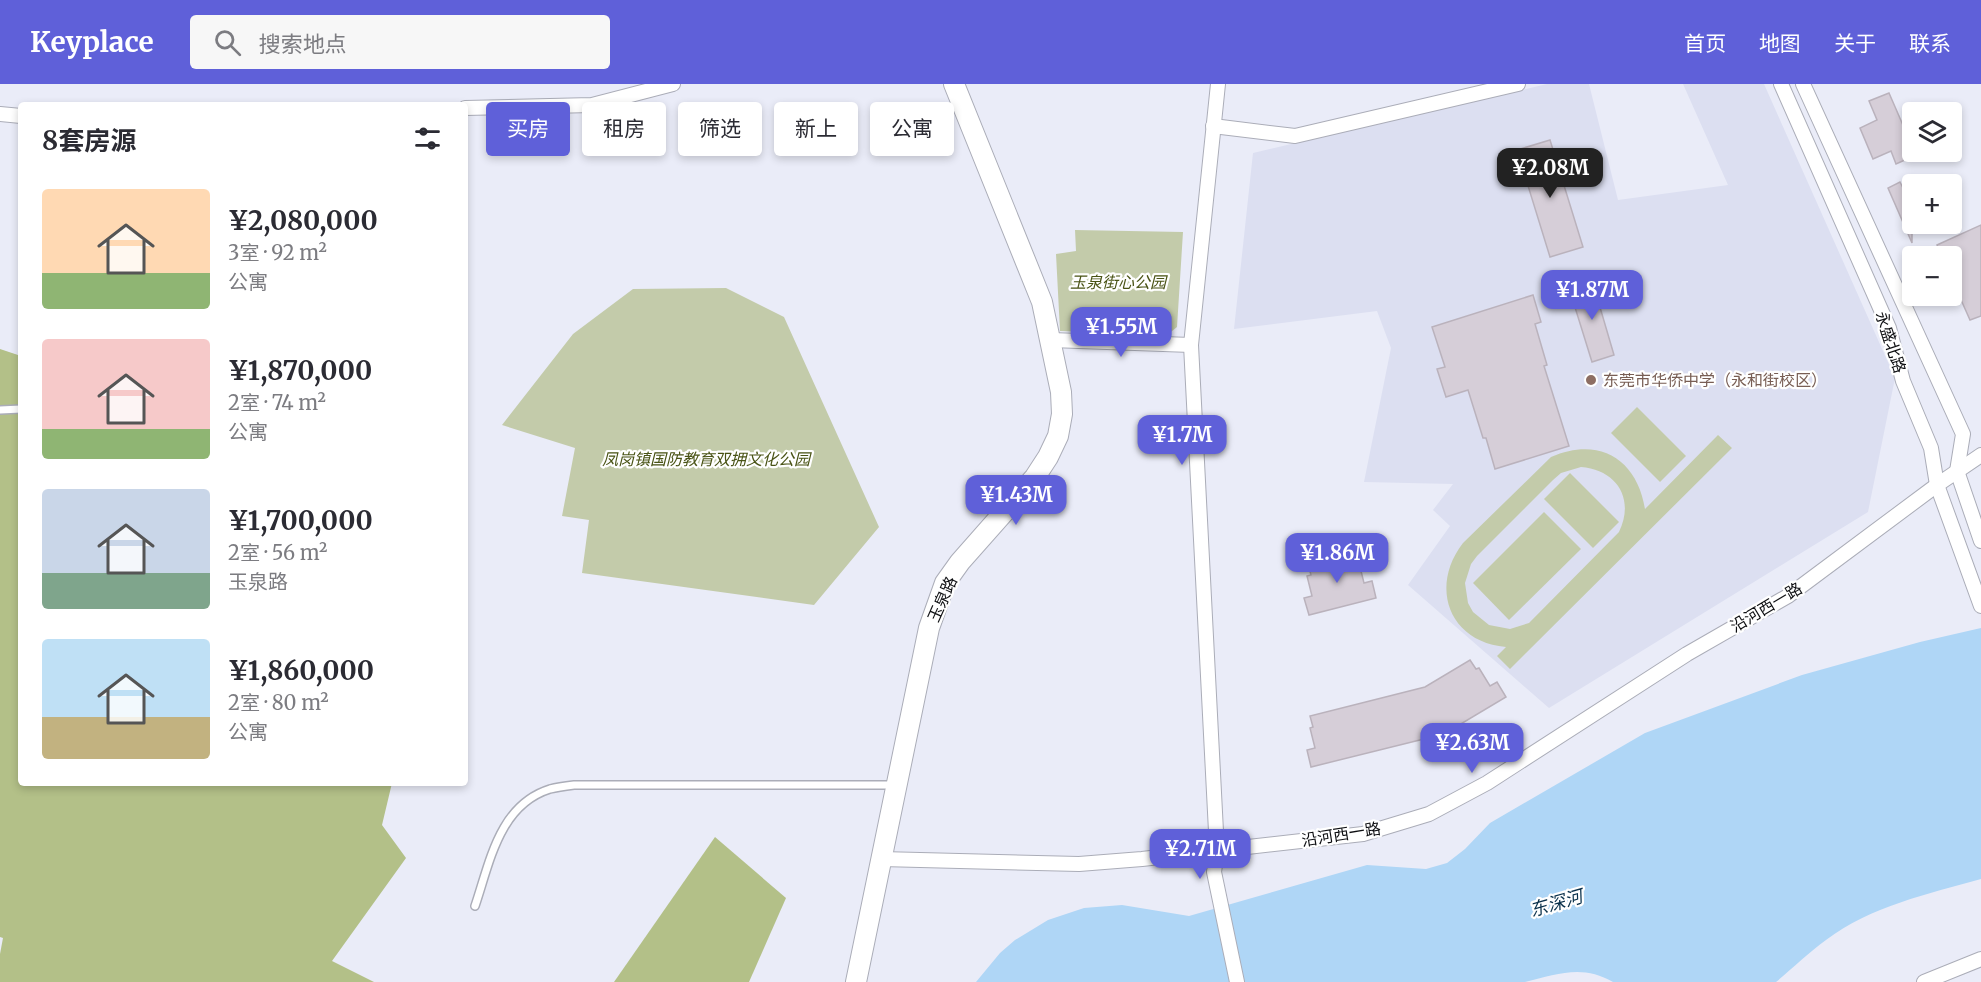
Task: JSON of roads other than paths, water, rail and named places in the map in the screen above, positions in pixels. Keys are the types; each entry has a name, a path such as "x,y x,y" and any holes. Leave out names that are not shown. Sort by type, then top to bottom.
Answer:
{"street":[{"path":"468,108 592,105 673,84"},
{"name":"玉泉路","path":"856,982 929,628 945,584 960,562 1035,477 1048,457 1058,436 1062,414 1061,392 1042,302 954,84"},
{"path":"1218,84 1191,345 1217,851 1214,872 1237,982"},
{"path":"1213,126 1295,136 1518,84"},
{"name":"永盛北路","path":"1781,84 1889,328 1903,381 1931,448 1937,484 1981,605"},
{"name":"永盛北路","path":"1803,84 1963,434 1957,471 1981,541"},
{"path":"0,114 18,116"},
{"path":"1051,340 1191,345"},
{"name":"沿河西一路","path":"881,859 1079,864 1363,834 1429,814 1487,783 1687,654 1788,596 1937,484 1981,454"},
{"path":"1924,982 1981,959"}],"lane":[{"path":"0,410 18,409"},
{"path":"475,906 499,834 511,814 528,800 550,789 574,785 896,785"}],"water":[{"name":"东深河","path":"1981,628 1981,879 1901,902 1862,918 1826,940 1776,982 1613,982 1591,973 1570,972 1525,982 976,982 1000,953 1015,940 1048,920 1084,908 1122,905 1189,916 1367,865 1426,869 1447,863 1465,849 1490,823 1645,733 1802,675 1920,642"}],"place":[{"name":"东莞市华侨中学（永和街校区）","path":"1591,380"}],"park label":[{"name":"玉泉街心公园","path":"1118,282"},
{"name":"凤岗镇国防教育双拥文化公园","path":"706,459"}]}
